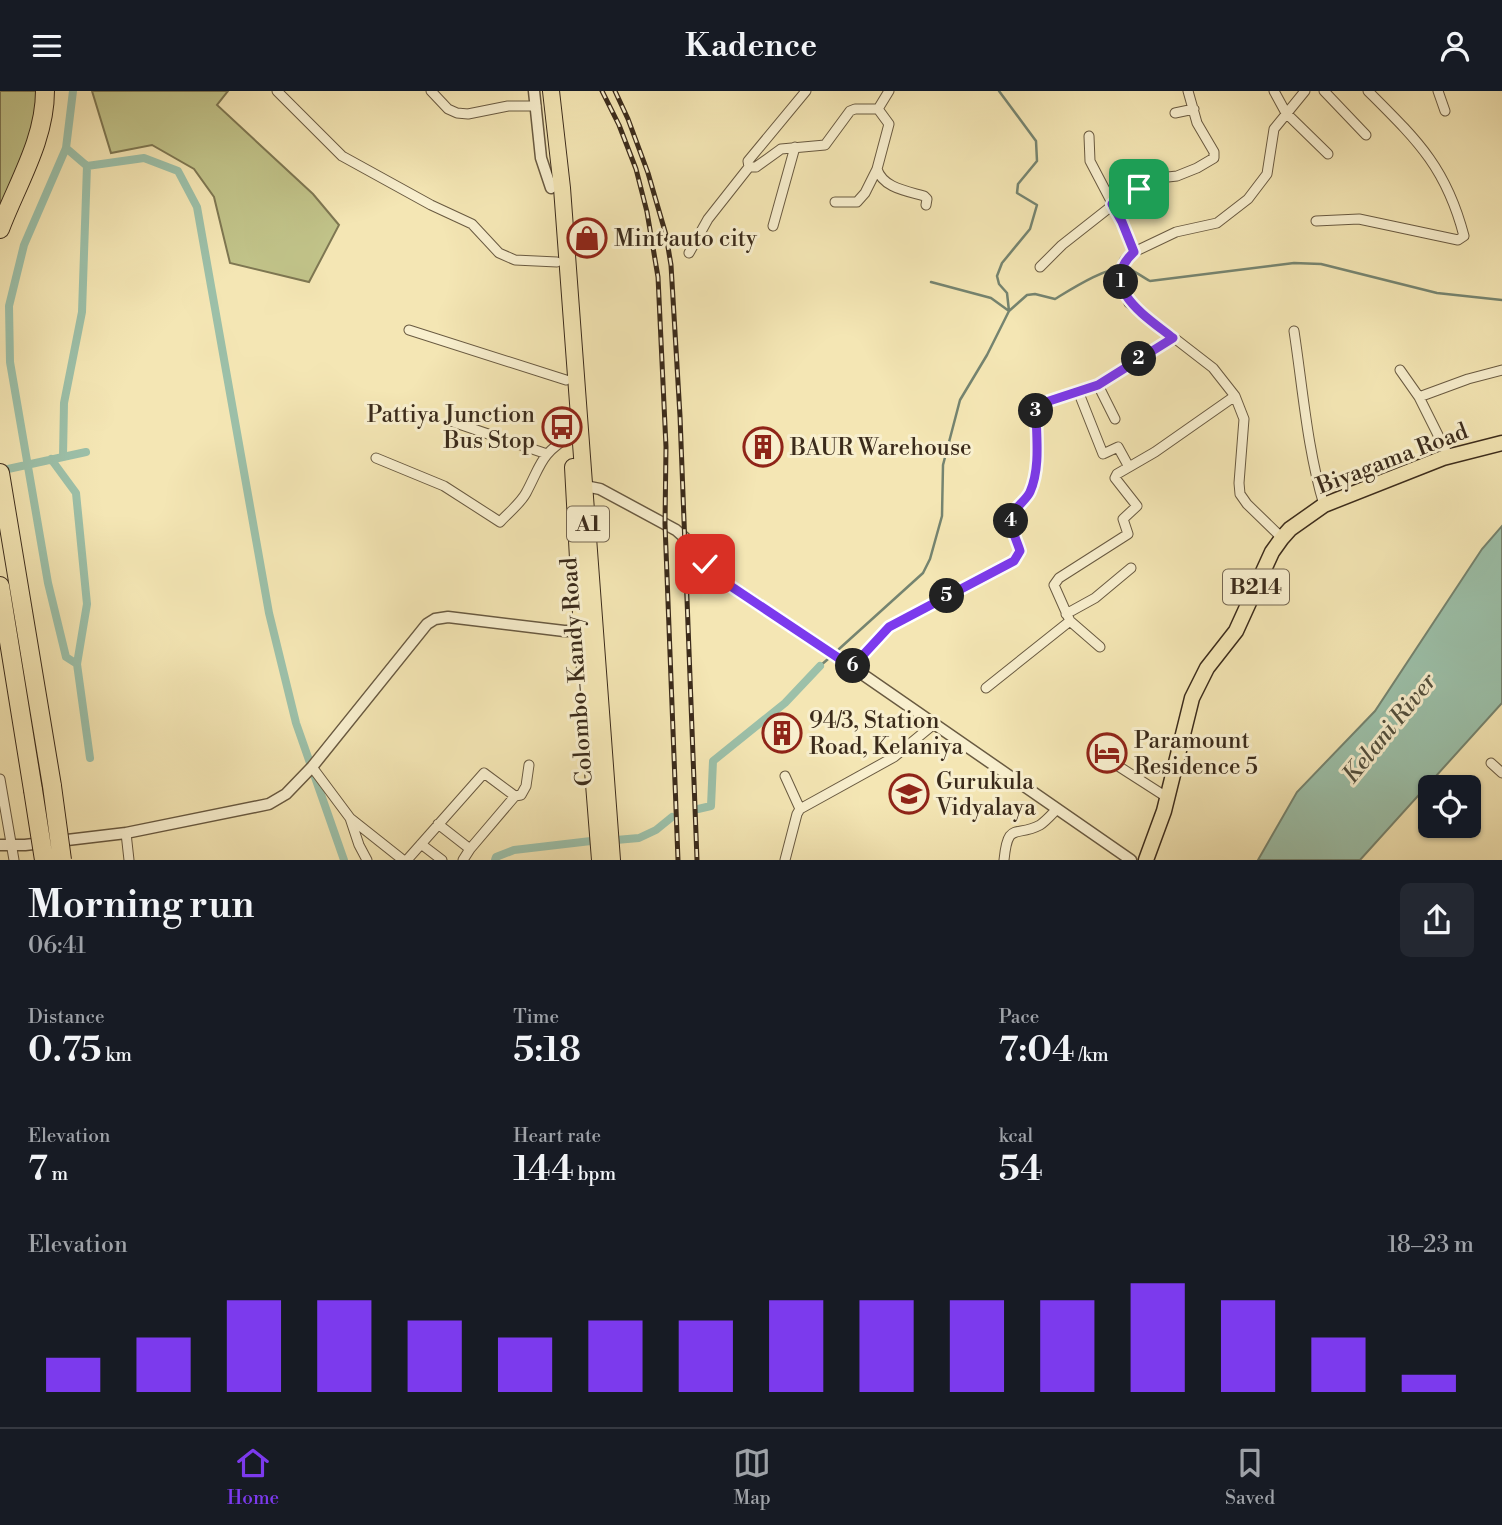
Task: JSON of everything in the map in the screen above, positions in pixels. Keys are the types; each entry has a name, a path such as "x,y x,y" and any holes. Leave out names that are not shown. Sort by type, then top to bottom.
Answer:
{"highway":[{"path":"0,229 29,163 40,130 45,91"},
{"name":"A1","path":"551,91 551,138 556,188"},
{"name":"A1","path":"539,98 551,138"},
{"name":"Colombo-Kandy Road","path":"556,188 557,262 566,380 579,485"},
{"name":"Colombo-Kandy Road","path":"556,188 579,485 600,860"},
{"path":"0,473 62,860"},
{"path":"0,586 22,734"},
{"name":"Colombo-Kandy Road","path":"588,631 612,860"},
{"path":"0,644 22,734 44,860"}],"main road":[{"name":"Biyagama Road","path":"1146,860 1168,798 1192,698 1207,668 1236,631 1272,552 1282,538 1290,529 1324,505 1449,457 1502,443"}],"street":[{"path":"277,91 342,156 431,205 472,224 499,253 515,260 557,262"},
{"path":"430,91 448,109 468,114 539,98"},
{"path":"534,91 539,98 541,158 556,188"},
{"path":"556,188 564,153 558,91"},
{"path":"690,253 708,219 749,167 748,161 806,91"},
{"path":"877,109 889,91"},
{"path":"1040,267 1112,204 1159,178 1187,172 1214,158 1214,152 1197,123 1188,91"},
{"path":"1275,91 1286,113 1328,154"},
{"path":"1282,538 1240,494 1244,419 1235,395 1213,368 1129,303 1121,281 1124,261 1134,252 1176,232 1217,223 1248,199 1267,174 1273,129 1304,91"},
{"path":"1324,91 1366,135"},
{"path":"1317,221 1360,219 1458,240 1464,236 1446,184 1434,162 1368,91"},
{"path":"1438,91 1445,111"},
{"path":"749,167 756,167 781,149 823,147 850,111 877,109"},
{"path":"835,202 857,202 865,193 877,169 889,124 877,109"},
{"path":"1175,113 1194,109"},
{"path":"1089,136 1090,161 1122,222 1134,252"},
{"path":"773,226 795,147"},
{"path":"877,169 880,177 894,188 924,195 927,199 926,205"},
{"path":"409,330 566,380"},
{"path":"1294,331 1314,471 1324,505"},
{"path":"852,667 889,627 1014,561 1020,551 1010,521 1033,484 1037,464 1036,408 1040,404 1098,385 1173,338"},
{"path":"1400,370 1419,397 1449,457"},
{"path":"1419,397 1502,370"},
{"path":"1098,385 1115,419"},
{"path":"1078,391 1103,454 1118,447 1129,467"},
{"path":"1100,647 1068,617 1054,585 1128,534 1123,520 1137,506 1115,478 1117,474 1154,452 1235,395"},
{"path":"450,421 547,454"},
{"path":"376,458 444,486 500,522 525,495 532,477 550,448 572,435"},
{"path":"579,485 600,489 676,530 714,575 1131,860"},
{"path":"986,688 1068,617 1131,568"},
{"path":"6,845 126,833 269,804 286,795 312,767 421,631 435,619 458,618 588,631"},
{"path":"785,860 800,809 894,757 934,725"},
{"path":"1115,764 1168,798"},
{"path":"1491,764 1502,773"},
{"path":"463,860 515,796 521,795 526,786 529,765"},
{"path":"312,767 350,818 405,860 452,812 484,773 515,796"},
{"path":"785,776 800,809"},
{"path":"0,779 6,845 14,860"},
{"path":"1004,860 1011,834 1042,824 1057,809"},
{"path":"350,818 367,860"},
{"path":"438,824 470,849"},
{"path":"126,833 129,860"},
{"path":"421,844 442,860"}],"green space":[{"path":"0,91 40,91 38,112 0,219"},
{"path":"92,91 228,91 217,105 313,194 339,225 309,282 230,263 214,197 194,169 152,145 111,153"}],"water":[{"name":"Kelani River","path":"1502,526 1502,703 1437,775 1418,775 1418,796 1360,860 1258,860 1297,792 1375,711 1482,549"}],"waterway":[{"path":"73,91 66,148 87,166 144,158 178,171 197,207 269,613 296,723 344,860"},
{"path":"999,91 1036,141 1037,161 1018,184 1017,193 1037,205 1030,229 1002,263 997,276 999,284 1007,293 1009,311"},
{"path":"66,148 24,245 9,306 10,362 48,583 66,657 77,664"},
{"path":"63,456 64,403 82,312 87,166"},
{"path":"839,649 923,573 930,559 942,516 943,465 960,400 1009,311 1027,295 1035,294 1055,299 1090,279 1119,268 1129,269 1150,281 1294,263 1321,264 1437,293 1502,300"},
{"path":"931,282 991,298 1009,311"},
{"path":"8,469 86,452"},
{"path":"51,459 76,493 87,604 77,664 90,758"},
{"path":"820,666 828,659"},
{"path":"698,809 711,806 713,761 785,703 820,666"},
{"path":"616,840 639,838 656,830 672,817"},
{"path":"495,860 496,857 514,850 591,841"}],"railway":[{"path":"602,91 636,169 647,212 658,277 666,447 665,524 678,860"},
{"path":"615,91 648,173 666,235 671,265 680,416 697,860"}],"place":[{"name":"Mint auto city","path":"587,238"},
{"name":"Pattiya Junction Bus Stop","path":"562,427"},
{"name":"BAUR Warehouse","path":"763,447"},
{"name":"94/3, Station Road, Kelaniya","path":"782,733"},
{"name":"Paramount Residence 5","path":"1107,753"},
{"name":"Gurukula Vidyalaya","path":"909,794"}],"route":[{"path":"705,564 714,575 852,667 889,627 1014,561 1020,551 1010,521 1012,514 1030,494 1033,484 1037,464 1036,408 1040,404 1098,385 1173,338 1129,303 1121,281 1124,261 1134,252 1112,204 1139,189"}]}
